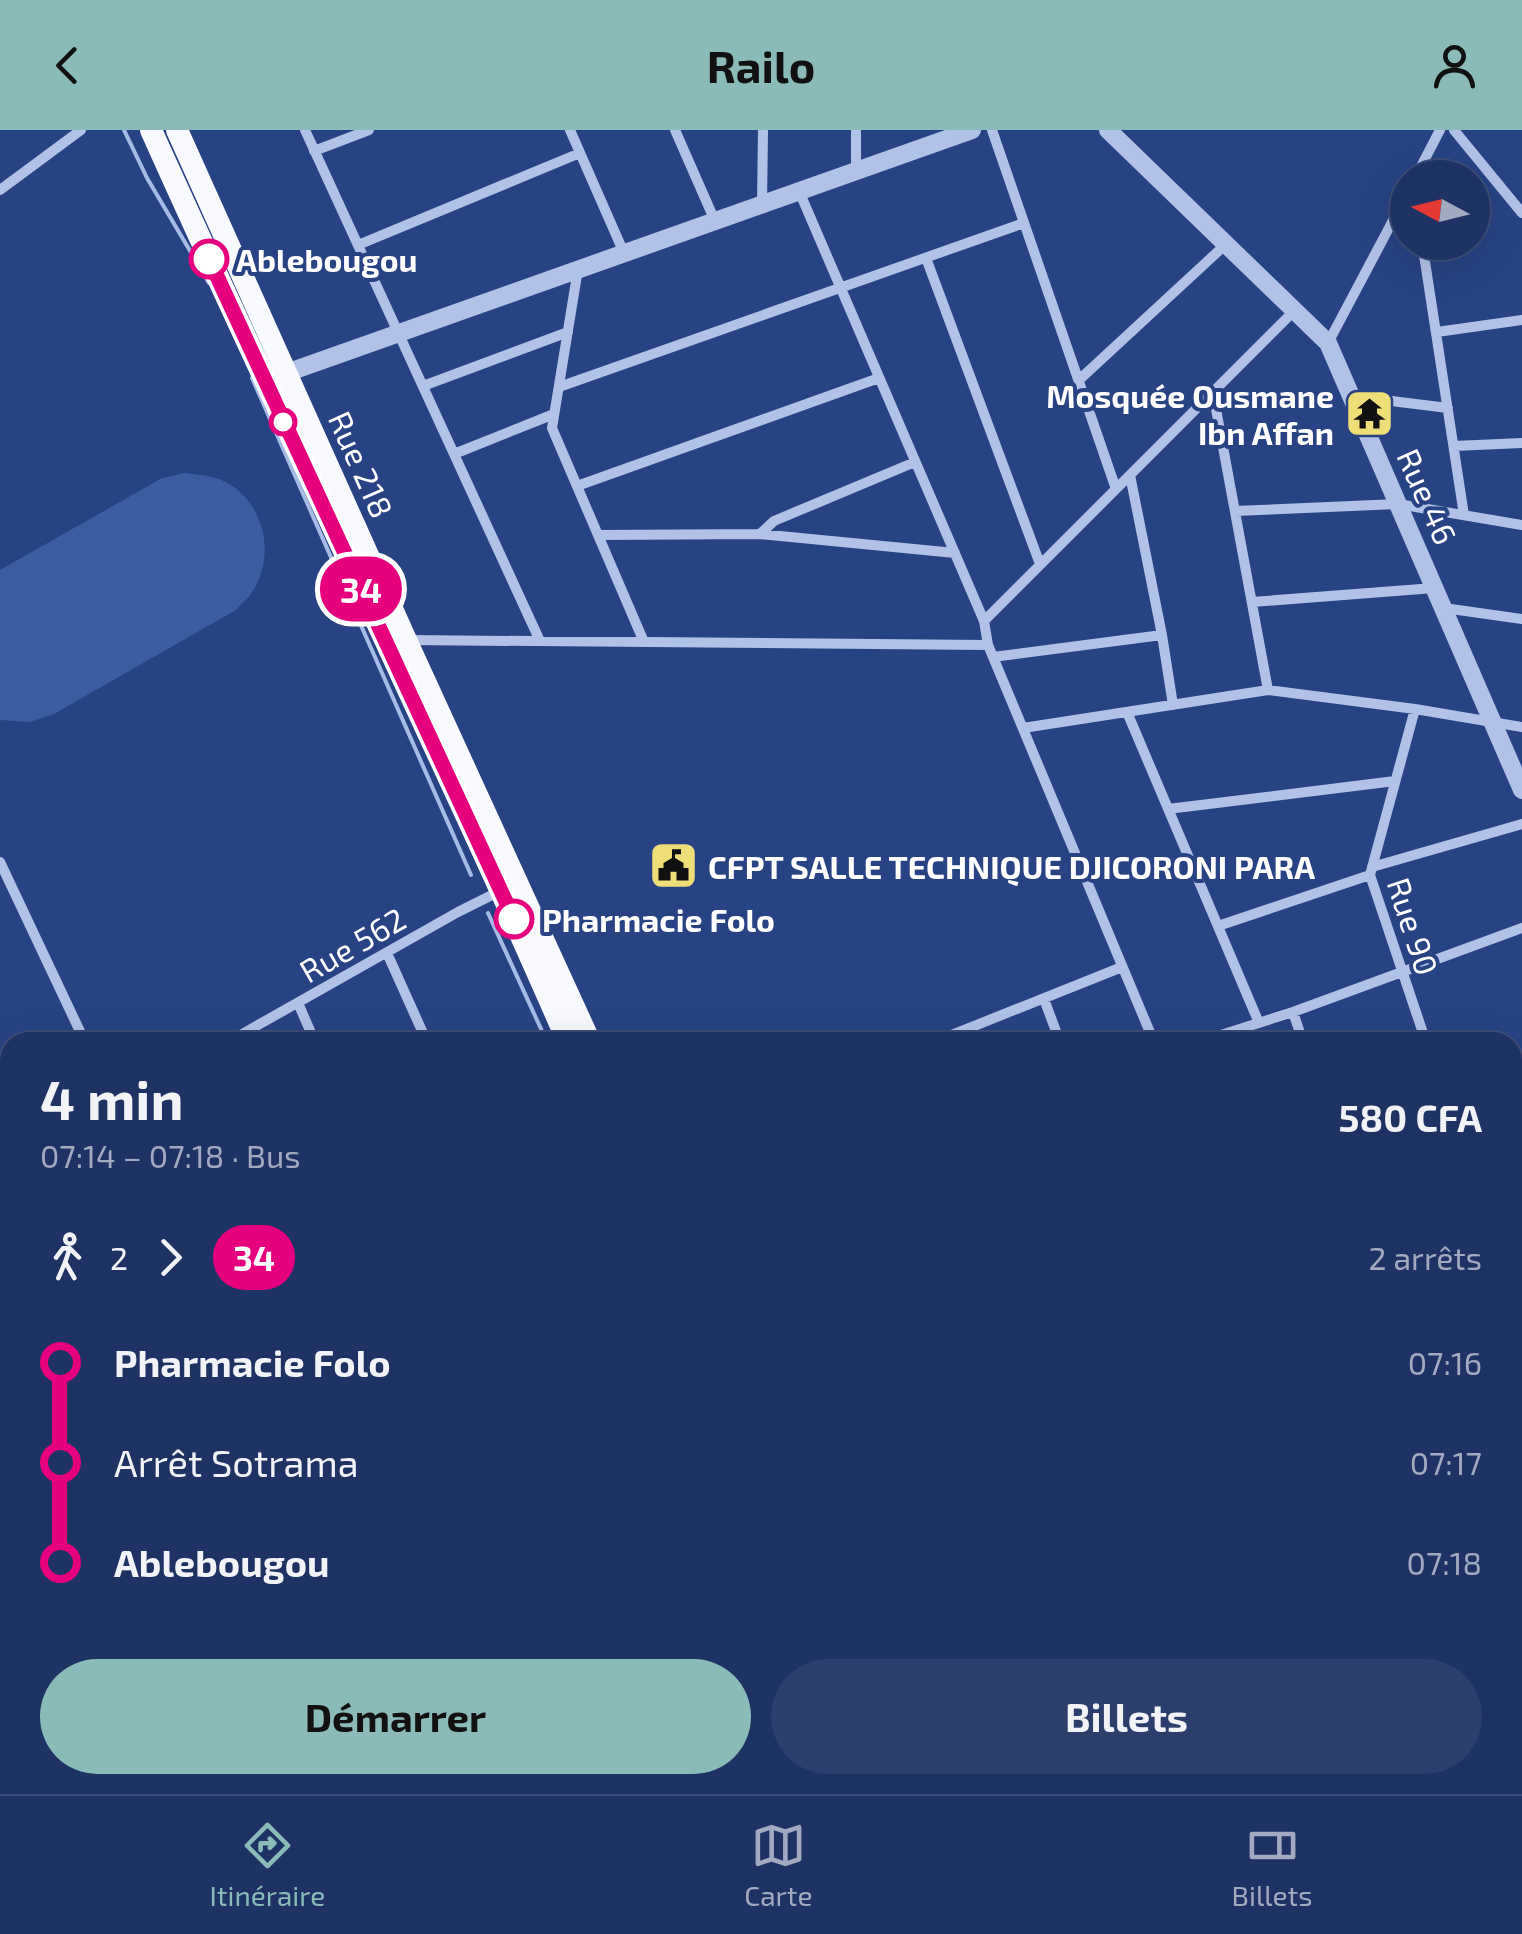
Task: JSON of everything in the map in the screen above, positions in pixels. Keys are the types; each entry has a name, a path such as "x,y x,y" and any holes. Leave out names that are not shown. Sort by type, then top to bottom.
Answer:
{"highway":[{"path":"152,130 275,376"},
{"name":"Rue 218","path":"177,130 275,376 510,887 585,1032"},
{"name":"Rue 218","path":"275,376 406,640 510,887 564,1032"}],"street":[{"path":"0,190 81,130"},
{"path":"304,130 540,642"},
{"path":"314,151 369,130"},
{"path":"570,130 624,253"},
{"path":"674,130 715,221"},
{"path":"762,204 763,130"},
{"path":"856,130 856,171"},
{"path":"275,376 972,130"},
{"path":"992,130 1116,489"},
{"name":"Rue 46","path":"1108,130 1328,343 1522,790"},
{"path":"1424,160 1440,130"},
{"path":"1454,130 1522,212"},
{"path":"358,245 580,153"},
{"path":"798,191 984,620 991,651 1150,1032"},
{"path":"559,386 1024,223"},
{"path":"1328,343 1390,226"},
{"path":"1078,380 1225,245"},
{"path":"926,258 1040,564"},
{"path":"1425,260 1464,516"},
{"path":"578,269 552,428 644,642"},
{"path":"984,620 1294,311"},
{"path":"1437,332 1522,320"},
{"path":"422,386 568,332"},
{"path":"577,486 879,378"},
{"path":"1214,393 1268,690"},
{"path":"1351,396 1448,408"},
{"path":"454,454 554,414"},
{"path":"1454,446 1522,444"},
{"path":"760,534 774,521 916,462"},
{"path":"1130,475 1172,704"},
{"path":"1235,511 1398,504 1522,525"},
{"path":"598,536 760,534 955,553"},
{"path":"1252,602 1435,588"},
{"path":"1444,608 1522,619"},
{"path":"406,640 991,651 1162,634"},
{"path":"1023,728 1268,690 1522,727"},
{"name":"Rue 90","path":"1415,709 1371,871 1423,1032"},
{"path":"1127,712 1260,1023"},
{"path":"1168,809 1396,782"},
{"path":"1218,926 1371,871 1522,824"},
{"path":"0,862 80,1032"},
{"name":"Rue 562","path":"246,1032 510,887"},
{"path":"1231,1032 1520,929 1522,944"},
{"path":"387,953 423,1032"},
{"path":"960,1032 1122,967"},
{"path":"1044,999 1056,1032"},
{"path":"298,1003 311,1032"},
{"path":"1294,1012 1300,1032"}],"shaded area":[{"path":"185,473 209,476 231,485 243,495 259,520 265,549 259,579 250,595 236,610 54,714 30,722 0,720 0,570 162,478"}],"waterway":[{"path":"124,130 147,178 209,283"},
{"path":"252,378 471,875"},
{"path":"488,913 542,1032"}],"bus line":[{"name":"34","path":"209,259 514,919"}],"place":[{"name":"Ablebougou","path":"209,259"},
{"name":"Mosquée Ousmane Ibn Affan","path":"1369,413"},
{"name":"CFPT SALLE TECHNIQUE DJICORONI PARA","path":"673,866"},
{"name":"Pharmacie Folo","path":"514,919"}]}
